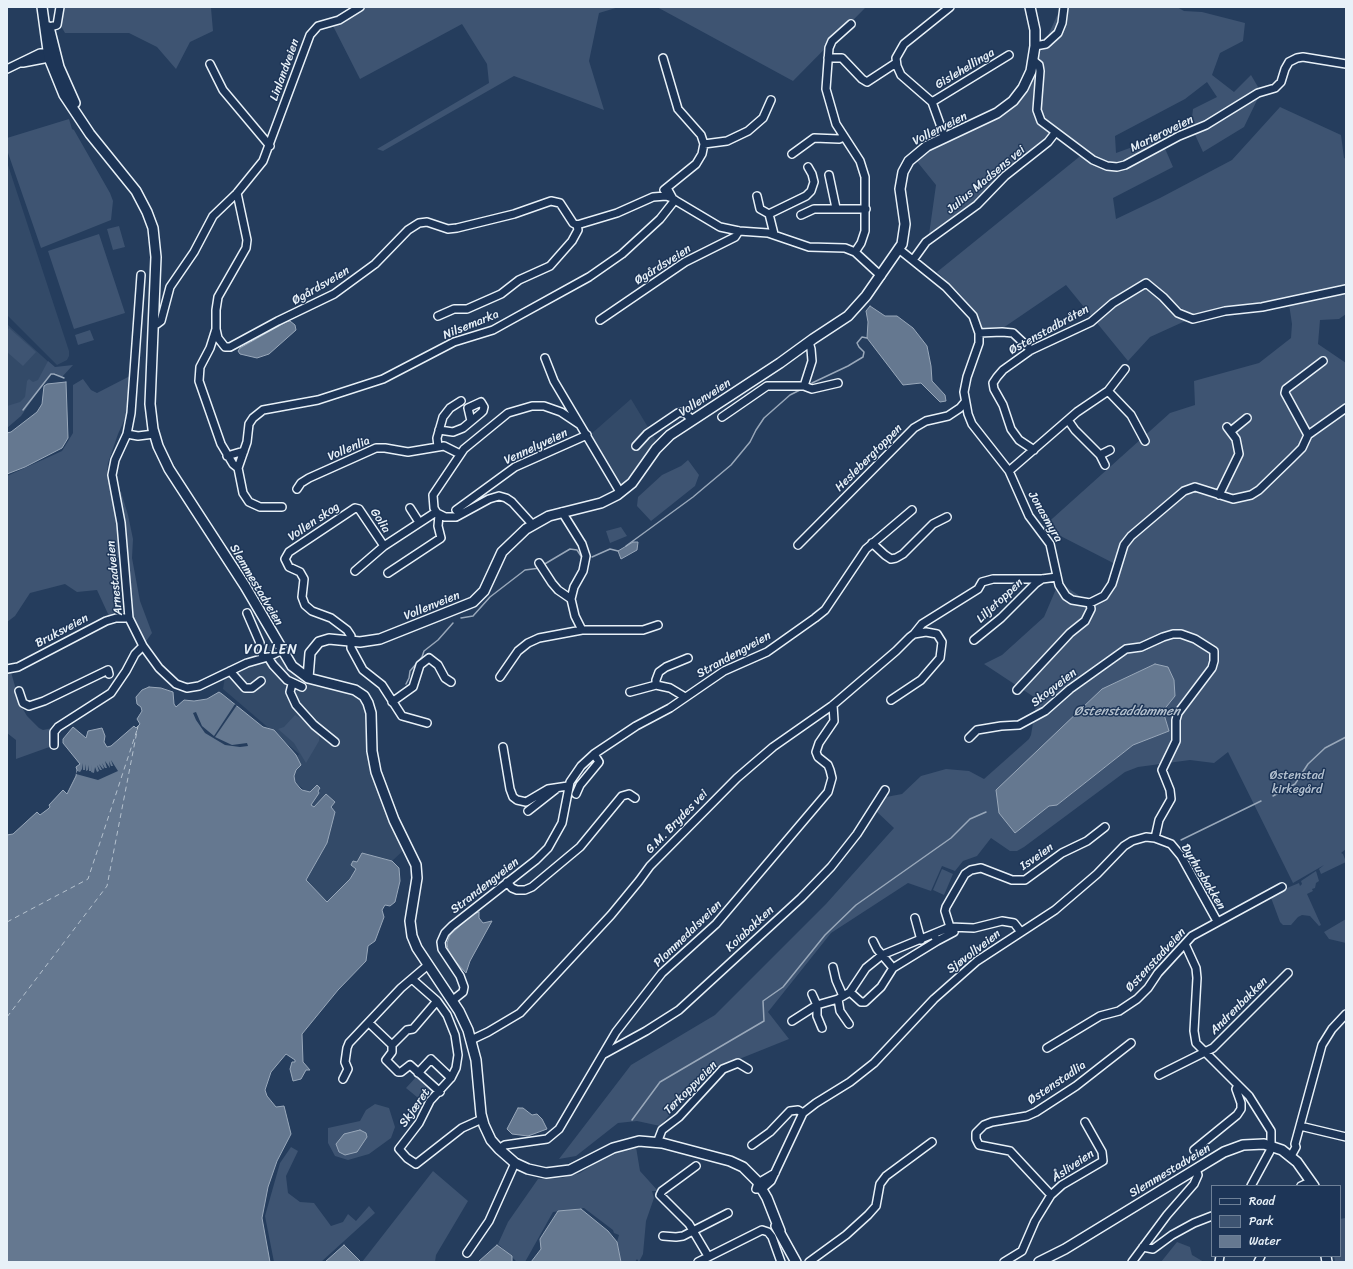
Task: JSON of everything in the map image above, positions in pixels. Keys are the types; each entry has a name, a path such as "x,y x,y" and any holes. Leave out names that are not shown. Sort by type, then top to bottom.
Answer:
{"main road":[{"name":"Slemmestadveien","path":"43,7 50,54 67,102 141,199 152,228 156,257 150,404 154,434 169,469 245,586 293,668 308,678 355,690 364,696 370,707 372,751 376,772 394,820 416,865 417,878 410,914 410,928 415,945 464,1020 476,1060 482,1119 487,1132 499,1149 515,1163 537,1172 563,1172 578,1167 613,1148 639,1141 658,1143 711,1157 734,1168 759,1187 796,1262"},
{"name":"Vollenveien","path":"308,678 310,654 316,644 329,639 351,642 369,642 384,638 473,602 484,591 502,552 513,540 532,524 562,512 602,503 620,492 636,478 659,445 670,435 776,366 808,342 848,316 862,301 900,250 905,230 900,191 903,172 916,154 991,116 1010,103 1026,84 1034,61 1035,46 1035,28 1030,7"},
{"name":"Slemmestadveien","path":"1039,1262 1065,1250 1224,1152 1242,1145 1257,1143 1289,1155 1312,1185"}],"street":[{"path":"46,28 57,25 60,7"},
{"name":"Linlandveien","path":"153,324 157,324 161,321 170,287 194,252 213,216 237,193 258,169 270,146 288,91 310,35 318,26 339,20 360,7"},
{"path":"828,58 842,58 862,79 867,82 896,63 897,54 904,44 950,7"},
{"path":"1035,46 1046,44 1058,33 1062,23 1064,7"},
{"path":"851,24 832,40 828,58 827,94 836,124 857,156 864,171 866,209 864,237 855,252"},
{"path":"7,69 21,63 33,55 50,54"},
{"name":"Gislehellinga","path":"932,102 1009,55"},
{"name":"Marieroveien","path":"1034,61 1039,64 1040,71 1038,115 1046,126 1075,144 1094,160 1107,166 1120,167 1174,138 1206,125 1256,94 1276,88 1281,82 1289,62 1297,58 1303,57 1346,64"},
{"path":"438,316 454,309 467,309 501,294 520,280 550,266 572,241 578,230 577,225 617,213 653,197 667,188 696,164 702,154 704,144 701,136 678,109 663,58"},
{"name":"Gislehellinga","path":"896,63 904,78 932,102 945,138"},
{"path":"210,64 223,90 270,146"},
{"path":"704,144 724,142 748,131 763,118 771,100"},
{"name":"Julius Madsens vei","path":"913,260 926,242 977,205 1010,172 1048,142 1056,132"},
{"path":"792,154 814,138 839,139 844,137"},
{"path":"769,214 802,198 811,191 814,179 808,167"},
{"path":"829,175 836,208"},
{"path":"667,188 674,199"},
{"path":"237,193 248,240 247,246 244,254 218,297 216,305 216,329 210,348 200,367 199,381 226,455 238,468 243,493 249,502 260,508 282,507"},
{"path":"653,197 666,196 674,199 720,227 739,231 774,234 801,245 838,246 851,249 881,276"},
{"path":"757,196 760,209 769,214 774,234"},
{"name":"Nilsemarka","path":"238,468 244,451 249,424 253,418 263,410 318,400 383,379 454,342 493,330 589,277 622,254 660,219 674,199"},
{"name":"Øgårdsveien","path":"216,329 220,343 225,347 236,346 278,321 334,294 375,264 408,230 423,222 448,228 457,228 514,214 551,200 560,204 573,223 577,225"},
{"path":"801,214 814,209 866,209"},
{"name":"Øgårdsveien","path":"600,320 685,262 735,237 739,231"},
{"path":"900,250 946,287 967,308 973,316 979,332 1013,333 1032,350"},
{"name":"Arnestadveien","path":"141,275 132,406 126,434 115,460 112,475 121,523 129,618 143,646 163,672 176,684 185,688 195,688 251,661 266,657 282,650"},
{"name":"Østenstadbråten","path":"1034,450 1019,440 1013,433 1003,405 994,389 993,383 1003,370 1032,350 1091,322 1113,303 1146,283 1163,296 1178,313 1193,319 1225,311 1262,307 1346,289"},
{"name":"Jonasmyra","path":"979,332 979,343 967,377 964,392 965,402 972,424 1009,471 1029,516 1050,544 1057,577 1066,596 1077,602 1090,603"},
{"path":"804,386 812,361 811,349 808,342"},
{"name":"Vennelyveien","path":"545,358 554,381 579,424 587,434 620,492"},
{"path":"1308,435 1285,394 1286,389 1323,360"},
{"path":"1009,471 1068,420 1108,391 1125,369"},
{"path":"722,417 767,386 804,386 812,389 838,383"},
{"path":"1108,391 1131,415 1145,441"},
{"path":"438,447 437,438 444,415 450,408 460,401"},
{"name":"Heslebergtoppen","path":"798,544 914,428 926,421 948,416 960,408 965,402"},
{"name":"Vennelyveien","path":"460,454 469,444 508,413 532,406 544,406 561,412 579,424"},
{"path":"1017,690 1070,633 1084,621 1091,609 1090,603 1104,596 1109,590 1124,545 1138,528 1189,488 1195,487 1227,499 1241,498 1259,490 1302,448 1308,435 1346,408"},
{"path":"636,446 647,434 678,413 684,412 692,420"},
{"path":"1219,495 1239,454 1239,447 1229,429 1247,418"},
{"path":"1068,420 1075,430 1100,455 1105,465"},
{"path":"439,430 457,432 471,421"},
{"path":"126,434 138,436 154,434"},
{"name":"Vennelyveien","path":"456,510 515,467 587,434"},
{"name":"Vollenlia","path":"297,489 301,483 306,480 373,449 385,448 408,452 446,447 460,454"},
{"path":"1100,455 1110,450"},
{"path":"226,455 244,451"},
{"path":"388,573 441,538 438,526 438,513 432,502 433,494 460,454"},
{"path":"438,513 446,518 456,517 489,499 499,496 512,502 532,524"},
{"name":"Golia","path":"358,508 384,546"},
{"name":"Vollen skog","path":"351,642 350,635 342,625 331,618 312,611 305,605 302,598 304,579 300,572 289,567 285,558 289,552 310,537 353,509 358,508"},
{"path":"410,508 419,522"},
{"name":"Strandengveien","path":"452,1000 463,992 464,987 460,976 442,949 441,942 445,933 507,882 542,856 553,842 562,823 568,786 574,774 594,754 636,726 670,708 733,666 767,652 815,618 825,610 866,549 912,510"},
{"path":"562,512 582,544 586,556 583,570 574,587 571,599 575,616 582,630"},
{"name":"Golia","path":"355,571 384,546 419,522 438,513"},
{"path":"872,543 885,555 891,558 896,558 903,554 933,524 947,518"},
{"path":"539,563 558,590 571,599"},
{"name":"G.M. Brydes vei","path":"471,1040 518,1016 611,915 639,882 650,866 714,800 773,747 833,705 886,660 914,634 922,624 978,589 982,582 993,579 1042,579 1057,577"},
{"name":"Liljetoppen","path":"974,640 1001,618 1036,582 1042,579"},
{"path":"247,613 266,657 292,684 302,687"},
{"name":"Bruksveien","path":"7,669 18,667 106,621 116,618 129,618"},
{"path":"500,677 518,651 528,643 539,638 582,630 643,630 658,625"},
{"path":"891,700 921,680 941,656 942,642 936,634 926,632 914,634"},
{"name":"Skogveien","path":"968,738 977,730 1019,725 1046,711 1070,689 1126,649 1141,647 1163,637 1181,634 1195,639 1214,651 1212,668 1178,712 1176,741 1162,770 1170,790 1170,799 1159,820 1155,838"},
{"path":"351,642 351,648 362,670 379,682 402,716 427,724"},
{"path":"54,745 54,732 63,722 111,693 123,677 135,654 143,646"},
{"path":"392,702 413,687 420,665 424,660 429,658 438,665 445,678 451,682"},
{"name":"Strandengveien","path":"656,686 659,672 676,662 688,658"},
{"path":"19,691 23,703 29,706 44,702 108,670 109,674"},
{"path":"230,671 245,688 252,688 261,681"},
{"path":"292,684 290,692 296,705 314,725 335,742"},
{"path":"630,692 656,686 670,688 685,697"},
{"name":"Plommedalsveien","path":"499,1149 505,1145 544,1140 554,1134 566,1117 616,1032 662,973 716,924 828,792 832,778 830,770 828,765 818,757 816,752 819,743 834,721 833,705"},
{"path":"502,747 510,789 513,797 517,800 526,802 548,790 568,786"},
{"path":"576,794 580,785 599,762 594,754"},
{"path":"528,811 557,788"},
{"name":"Koiabakken","path":"602,1055 646,1031 679,1010 801,898 831,867 857,834 885,790"},
{"path":"507,882 512,888 517,890 525,890 532,887 580,847 622,796 629,794 635,798"},
{"name":"Isveien","path":"952,930 945,911 946,906 965,874 971,870 981,868 1012,880 1025,880 1062,853 1087,841 1105,827"},
{"name":"Sjøvollveien","path":"759,1187 769,1185 803,1113 850,1082 874,1063 948,985 995,948 1055,910 1097,874 1124,846 1140,838 1155,838 1171,844"},
{"name":"Dyrhusbakken","path":"1171,844 1181,856 1217,921"},
{"name":"Østenstadveien","path":"1047,1048 1100,1016 1119,1011 1137,999 1148,988 1158,973 1192,936 1217,921 1282,887"},
{"path":"915,918 920,952"},
{"path":"850,992 862,1002 865,1002 881,987 893,968 920,952 936,938 952,930 974,928 1002,921 1014,924 1021,932"},
{"path":"792,1021 817,1005 850,992 866,968 882,955 918,941 936,938"},
{"path":"873,941 893,968"},
{"name":"Andrenbakken","path":"1184,944 1196,968 1198,978 1196,1043 1204,1053 1249,1096 1271,1131 1271,1148"},
{"path":"343,1079 348,1069 345,1062 347,1046 401,988 428,965"},
{"path":"833,967 840,997 840,1011 849,1024"},
{"name":"Andrenbakken","path":"1159,1075 1204,1053 1218,1043 1288,974"},
{"name":"Skjæret","path":"412,979 437,1001 450,1022 458,1046 458,1061 451,1078 440,1092 430,1101 419,1123 400,1149 407,1158 416,1164 462,1128 482,1119"},
{"path":"812,994 817,1005 817,1016 822,1028"},
{"path":"437,1001 413,1029 407,1030 392,1045 392,1052 386,1060 398,1072 401,1072 410,1065 440,1092"},
{"path":"1289,1155 1296,1147 1295,1144 1322,1045 1332,1029 1346,1014"},
{"path":"369,1023 392,1045"},
{"name":"Østenstadlia","path":"1051,1196 1010,1151 979,1145 976,1139 976,1133 984,1125 992,1122 1027,1116 1036,1112 1076,1086 1131,1043"},
{"path":"418,1073 431,1058 451,1078"},
{"name":"Tørkoppveien","path":"658,1143 662,1130 679,1117 723,1069 738,1063 748,1069"},
{"path":"1194,1150 1237,1115 1241,1109 1241,1103 1236,1089 1238,1085"},
{"name":"Sjøvollveien","path":"752,1145 770,1132 790,1111 798,1110 803,1113"},
{"name":"Åsliveien","path":"1004,1262 1022,1251 1035,1222 1051,1196 1062,1185 1103,1161 1102,1152 1085,1122"},
{"path":"1300,1126 1346,1137"},
{"path":"809,1262 846,1236 868,1215 876,1206 880,1184 886,1176 932,1142"},
{"path":"1251,1185 1271,1148"},
{"path":"467,1252 489,1221 515,1163"},
{"path":"696,1166 662,1191 660,1196 678,1212 694,1231 708,1256"},
{"path":"1132,1262 1194,1184 1198,1175 1196,1169"},
{"path":"663,1236 679,1237 694,1231 728,1213"},
{"path":"1143,1247 1153,1249 1172,1235 1194,1223 1211,1216"},
{"path":"698,1262 762,1230 768,1232 772,1237 782,1262"}],"shaded area":[{"path":"7,162 69,351 67,360 57,365 7,315"},
{"path":"7,324 54,367 7,427"},
{"path":"631,399 657,442 625,485 621,488 590,435"},
{"path":"274,643 290,669 348,690 360,697 367,711 369,757 405,849 392,861 362,853 357,862 351,865 356,869 350,879 327,903 306,881 327,843 314,807 310,805 319,793 318,791 320,788 310,792 305,791 287,774 299,754 223,689 226,670"}],"green space":[{"path":"64,7 213,7 211,8 213,31 190,42 176,69 157,47 129,33 65,33 61,26 62,11"},
{"path":"362,7 619,7 599,13 589,61 604,110 514,76 383,151 377,149 489,83 487,64 462,24 360,79 331,22"},
{"path":"657,7 866,7 793,81"},
{"name":"Østenstad kirkegård","path":"1061,7 1177,7 1184,11 1202,12 1245,23 1243,41 1220,53 1212,75 1234,92 1251,75 1261,92 1244,127 1203,152 1191,126 1193,109 1217,97 1207,82 1185,99 1115,136 1116,153 1160,137 1173,167 1113,198 1116,219 1160,198 1232,160 1280,107 1341,135 1344,158 1346,159 1346,314 1339,319 1320,320 1318,344 1346,363 1346,849 1341,853 1343,854 1346,862 1321,874 1319,869 1324,865 1293,883 1228,752 1214,763 1190,760 1138,767 1125,772 1017,851 1010,851 991,838 977,856 963,861 955,871 942,866 931,891 908,883 831,933 768,1012 789,1039 707,1072 660,1126 637,1121 618,1123 576,1156 559,1159 631,1065 715,1015 826,904 894,828 876,811 886,797 902,794 921,776 946,769 969,771 984,779 1029,739 1037,699 984,664 1002,655 1044,617 1059,582 1093,605 1105,598 1121,567 1043,527 1170,413 1195,405 1194,381 1259,363 1291,338 1292,324 1289,304 1232,311 1183,322 1150,337 1128,361 1066,285 1000,330 981,331 974,311 958,292 937,272 1084,153 1059,136 928,242 936,185 915,159 928,149 973,128 1030,83 1040,53","holes":["1155,664 1174,680 1175,696 1163,710 1169,731 1133,745 1057,805 1049,805 1102,689"]},
{"path":"69,119 72,129 74,130 110,193 113,201 111,220 41,248 7,150 7,138"},
{"path":"119,226 125,247 113,250 107,229"},
{"path":"99,234 125,313 74,329 48,251"},
{"path":"9,328 36,352 23,366 7,352 7,331"},
{"path":"90,330 94,340 78,345 75,335"},
{"path":"48,361 55,367 73,365 62,377 55,373 50,374 21,416 7,428 7,406 20,402 25,397 27,381 29,379 33,382 38,380"},
{"path":"130,376 128,412 118,434 108,463 107,475 113,492 121,492 128,515 133,539 132,558 140,601 152,633 144,644 133,624 125,553 116,559 112,589 116,611 109,616 97,590 77,592 65,584 30,593 15,616 7,622 7,476 62,451 73,433 73,385 83,379 91,390 97,393"},
{"path":"688,460 699,475 695,486 651,521 637,506 638,497 662,475 681,466"},
{"path":"621,527 627,536 610,543 606,531"},
{"path":"7,671 11,672 20,704 27,716 39,728 43,730 53,728 54,731 55,745 16,759 16,740 7,733"},
{"path":"295,715 307,722 319,734 319,741 306,763 294,743 278,729 284,727"},
{"path":"942,869 953,874 944,895 933,890"},
{"path":"1316,871 1319,881 1316,883 1315,888 1312,889 1313,891 1307,894 1321,925 1319,926 1310,916 1302,915 1298,917 1291,925 1283,925 1280,922 1270,895 1299,883 1300,886 1302,884 1301,881"},
{"path":"1346,919 1346,943 1329,939 1324,932"},
{"path":"417,1076 434,1091 423,1102 406,1088"},
{"path":"375,1104 389,1108 395,1127 391,1138 369,1154 348,1160 335,1156 328,1143 328,1128 360,1121 366,1110"},
{"path":"291,1147 298,1151 286,1176 288,1193 300,1202 314,1203 331,1226 343,1222 348,1214 356,1221 369,1206 375,1213 321,1262 274,1262 265,1216 280,1163"},
{"path":"636,1147 640,1171 658,1191 652,1191 654,1198 646,1221 643,1254 639,1262 637,1259 635,1262 621,1262 617,1242 619,1235 614,1233 613,1230 584,1208 553,1212 525,1262 517,1262 498,1244 508,1222 538,1179 562,1178 580,1173 608,1155"},
{"path":"433,1171 468,1201 436,1255 435,1262 362,1262"},
{"path":"1341,1219 1346,1219 1346,1262 1335,1262 1334,1257 1341,1257"},
{"path":"1177,1242 1190,1247 1192,1255 1204,1262 1161,1262"}],"water":[{"path":"870,306 885,316 897,316 913,328 927,346 932,381 945,395 946,401 940,402 921,383 903,385 867,338 868,322 866,311"},
{"path":"290,321 295,325 296,330 269,354 257,358 240,354 238,351 240,348"},
{"path":"66,382 68,438 62,448 25,467 7,474 7,433 11,432 37,412 42,404 44,386 47,384"},
{"path":"633,542 638,542 637,550 621,559 618,551"},
{"name":"Østenstaddammen","path":"1155,664 1168,667 1174,680 1175,696 1163,711 1169,731 1133,745 1057,805 1049,806 1015,833 999,813 996,790 1102,689"},
{"path":"149,687 161,688 173,692 174,704 176,707 184,700 194,701 207,699 219,692 263,727 274,730 296,755 301,765 296,770 294,776 295,782 302,790 310,792 317,785 320,788 318,791 319,793 311,805 314,807 326,794 335,802 331,807 335,812 327,843 306,880 327,902 350,879 356,869 351,865 353,861 357,862 362,853 392,861 399,868 400,881 395,902 390,906 385,905 382,910 384,917 375,941 368,946 366,961 338,990 302,1034 303,1062 310,1070 306,1070 301,1079 293,1081 290,1069 292,1062 295,1062 295,1060 286,1054 271,1072 265,1090 267,1096 276,1107 284,1106 291,1134 277,1161 268,1187 262,1218 270,1262 7,1262 7,835 13,834 37,812 40,815 48,809 50,807 49,805 63,790 67,794 76,776 76,767 80,764 63,743 63,739 73,727 86,738 88,731 102,728 105,736 104,742 107,747 111,746 134,726 136,728 140,724 137,719 142,711 141,707 137,704 136,697 142,690"},
{"path":"479,912 479,918 483,923 492,921 470,961 466,973 454,960 448,950 447,943 450,935 473,914"},
{"path":"518,1108 523,1108 532,1115 537,1114 542,1119 547,1129 528,1136 512,1134 507,1129"},
{"path":"360,1130 366,1133 367,1137 357,1152 345,1155 339,1152 336,1144 344,1134"},
{"path":"581,1209 608,1231 617,1242 621,1262 531,1262 541,1249 540,1239 558,1211"},
{"path":"344,1245 361,1262 325,1262"},
{"path":"497,1245 512,1256 512,1262 478,1262"}],"pier":[{"path":"235,704 237,705 215,737 232,745 247,743 248,746 240,747 225,745 205,733 193,713 196,712 202,726 214,736"},
{"path":"111,760 118,771 98,780 76,774 77,771 80,772 82,769 83,763 83,770 85,770 86,764 86,771 88,770 89,765 89,771 91,771 92,765 91,772 94,773 95,767 97,772 99,771 97,765 100,770 102,770 99,764 103,769 102,763 105,768 107,768 105,761 110,768 109,761 111,766 113,766"}],"waterway":[{"path":"812,383 848,366 863,357 864,352 857,343 862,337 867,338"},
{"path":"23,410 51,374 64,378"},
{"path":"626,546 693,497 731,465 750,442 764,418 790,395 800,390"},
{"path":"543,565 570,549 577,550 583,559"},
{"path":"592,557 610,549 618,551"},
{"path":"461,618 473,616 490,597 525,570 540,568"},
{"path":"406,684 410,671 422,657 424,651 438,640 453,623"},
{"path":"1273,796 1295,784 1308,764 1325,748 1346,737"},
{"path":"1181,840 1261,801"},
{"path":"632,1120 660,1082 764,1021 763,1001 783,987 825,935 856,905 951,838 970,819 986,812"}],"ferry route":[{"path":"7,1017 107,886 138,726"},
{"path":"7,922 88,879 137,730"}],"district":[{"name":"VOLLEN","path":"271,650"}]}
